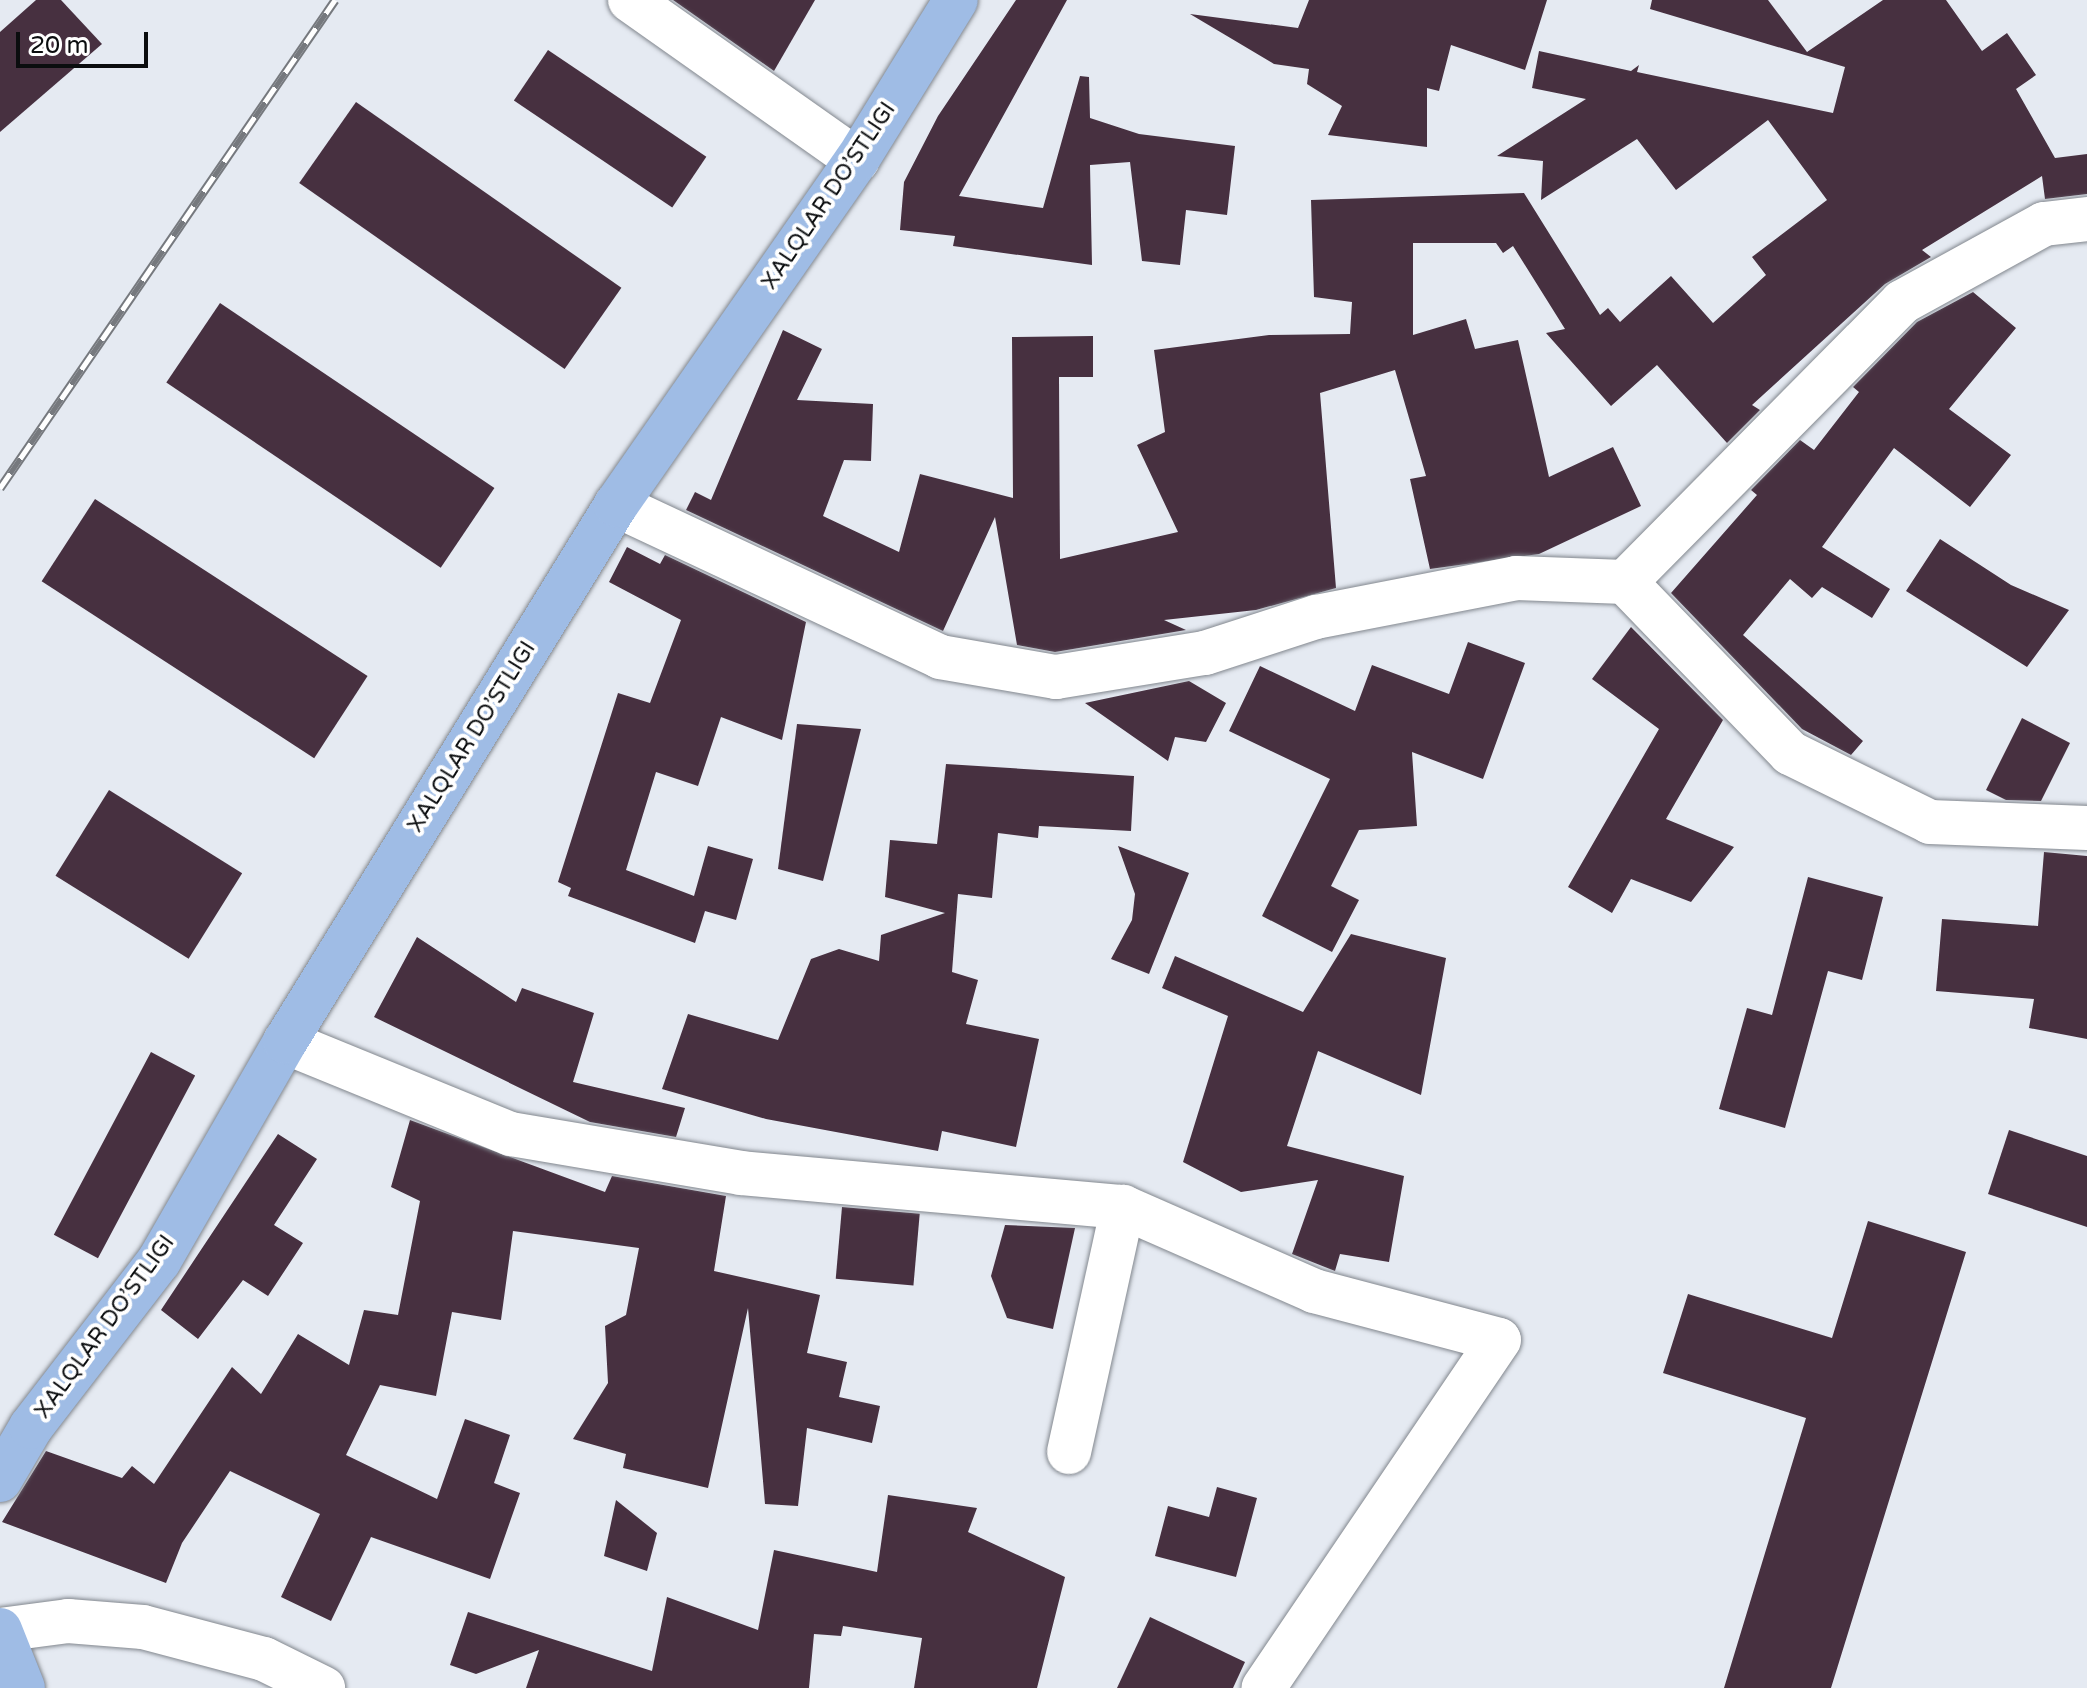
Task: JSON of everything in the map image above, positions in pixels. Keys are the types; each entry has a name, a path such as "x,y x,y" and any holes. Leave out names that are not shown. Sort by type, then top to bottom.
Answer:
{"main road":[{"name":"XALQLAR DO’STLIGI","path":"0,1480 31,1427 159,1261 285,1042 616,505 857,160 956,0"},
{"path":"0,1630 23,1688"}],"street":[{"path":"630,0 857,160"},
{"path":"1625,582 1902,302 2044,224 2087,219"},
{"path":"616,505 940,657 1056,677 1205,653 1316,617 1516,578 1625,582 1790,753 1930,822 2087,828"},
{"path":"285,1042 511,1134 741,1173 1123,1207 1314,1291 1499,1340 1263,1688"},
{"path":"1069,1452 1123,1207"},
{"path":"0,1630 68,1621 143,1627 264,1659 323,1688"}],"building":[{"path":"36,0 61,0 102,44 0,132 0,32"},
{"path":"673,0 815,0 774,71"},
{"path":"1016,0 1067,0 959,196 1043,208 1080,76 1089,77 1090,118 1139,134 1235,146 1227,215 1186,210 1180,265 1142,261 1130,162 1090,165 1092,265 953,246 955,236 900,230 904,182 938,116"},
{"path":"1309,0 1547,0 1525,70 1451,45 1439,91 1427,88 1427,147 1328,135 1342,106 1307,84 1309,69 1274,64 1190,14 1298,28"},
{"path":"1652,0 1768,0 1807,52 1883,0 1946,0 1982,51 2007,33 2036,75 2016,89 2055,158 2087,154 2087,194 2045,199 2042,176 1922,250 1931,257 1885,284 1752,405 1760,410 1727,443 1657,365 1611,406 1546,333 1565,329 1513,246 1503,253 1496,243 1413,243 1413,335 1466,319 1475,349 1518,340 1549,477 1613,447 1641,506 1539,554 1430,569 1410,479 1426,476 1395,370 1320,393 1336,588 1256,610 1164,620 1186,630 1055,652 1017,645 995,517 943,631 686,510 695,492 711,500 783,330 822,349 797,400 873,404 871,461 844,460 823,516 899,552 920,474 1013,498 1012,337 1093,336 1093,377 1059,377 1060,559 1178,532 1137,445 1165,432 1154,350 1269,335 1350,334 1352,302 1314,297 1311,200 1524,193 1600,315 1608,308 1620,322 1671,276 1713,323 1766,275 1752,257 1827,200 1768,120 1676,190 1637,139 1541,200 1543,161 1497,156 1586,99 1532,88 1539,51 1631,71 1639,65 1637,72 1833,113 1845,67 1650,9"},
{"path":"548,50 706,157 672,207 514,101"},
{"path":"356,102 621,288 565,369 299,183"},
{"path":"1973,292 2016,328 1949,409 2011,455 1970,507 1894,448 1822,547 1890,589 1872,618 1822,587 1812,598 1790,579 1743,635 1863,741 1851,755 1802,729 1671,593 1757,495 1751,490 1800,440 1814,450 1859,392 1853,387 1917,322"},
{"path":"220,303 494,488 441,568 166,383"},
{"path":"95,499 368,676 314,758 42,581"},
{"path":"1940,539 2011,585 2069,610 2027,667 1906,591"},
{"path":"627,547 660,564 665,555 806,622 782,740 721,717 698,786 656,772 626,870 694,896 708,846 753,859 736,920 705,911 695,943 568,896 571,888 558,882 618,693 650,703 681,620 609,582"},
{"path":"1631,627 1723,720 1666,819 1734,847 1691,902 1631,879 1612,913 1568,887 1659,729 1592,679"},
{"path":"1468,642 1525,663 1483,779 1412,752 1417,826 1359,830 1331,886 1359,900 1332,952 1262,916 1330,779 1229,731 1260,666 1355,711 1372,665 1449,694"},
{"path":"1189,681 1226,703 1206,742 1175,737 1168,761 1085,703"},
{"path":"2022,718 2070,743 2041,801 2006,800 1986,790"},
{"path":"797,724 861,729 823,881 778,869"},
{"path":"946,764 1134,776 1131,831 1039,826 1038,838 998,833 992,898 958,894 952,972 978,980 966,1024 1039,1039 1016,1147 942,1131 938,1151 766,1119 662,1089 688,1014 778,1040 811,959 839,949 879,961 881,935 945,913 885,897 890,840 937,844"},
{"path":"109,790 242,873 189,959 55,876"},
{"path":"1118,846 1189,873 1149,974 1111,959 1132,920 1135,894"},
{"path":"2044,852 2087,856 2087,1039 2029,1028 2034,999 1936,991 1942,919 2038,926"},
{"path":"1808,877 1883,897 1862,980 1828,971 1785,1128 1719,1109 1747,1008 1772,1015"},
{"path":"1351,934 1446,958 1421,1095 1318,1051 1287,1146 1404,1176 1389,1262 1340,1254 1335,1271 1292,1254 1318,1180 1241,1192 1183,1162 1228,1016 1162,988 1175,956 1303,1012"},
{"path":"417,937 516,1002 522,988 594,1013 573,1082 685,1108 676,1137 590,1122 374,1017"},
{"path":"151,1052 195,1075 98,1258 54,1235"},
{"path":"410,1120 605,1192 612,1176 726,1196 714,1271 820,1295 807,1353 847,1362 839,1397 880,1406 872,1443 807,1428 798,1506 765,1504 748,1308 708,1488 623,1468 626,1454 573,1439 608,1383 605,1326 626,1315 639,1248 513,1231 501,1320 452,1312 436,1396 380,1385 346,1455 437,1499 465,1419 510,1435 494,1483 520,1493 490,1579 371,1537 331,1621 281,1597 320,1514 230,1471 182,1543 166,1583 2,1522 46,1451 122,1478 132,1466 154,1484 232,1367 261,1394 298,1334 349,1365 364,1310 398,1315 420,1201 391,1187"},
{"path":"2009,1130 2087,1156 2087,1227 1988,1194"},
{"path":"278,1134 317,1159 274,1225 303,1243 268,1296 243,1280 198,1339 161,1310"},
{"path":"842,1207 920,1214 913,1286 836,1279"},
{"path":"1868,1221 1966,1252 1831,1688 1724,1688 1806,1418 1663,1373 1688,1294 1832,1338"},
{"path":"1005,1225 1075,1228 1053,1329 1007,1318 991,1276"},
{"path":"1217,1487 1257,1498 1236,1577 1155,1556 1168,1506 1209,1517"},
{"path":"888,1495 977,1508 968,1532 1065,1577 1037,1688 914,1688 922,1638 843,1626 841,1636 814,1634 809,1688 526,1688 539,1650 476,1674 450,1665 468,1612 652,1671 667,1597 758,1630 774,1550 877,1572"},
{"path":"616,1500 657,1533 647,1571 604,1556"},
{"path":"1150,1617 1245,1662 1233,1688 1117,1688"}],"railway":[{"path":"0,488 335,0"}]}
